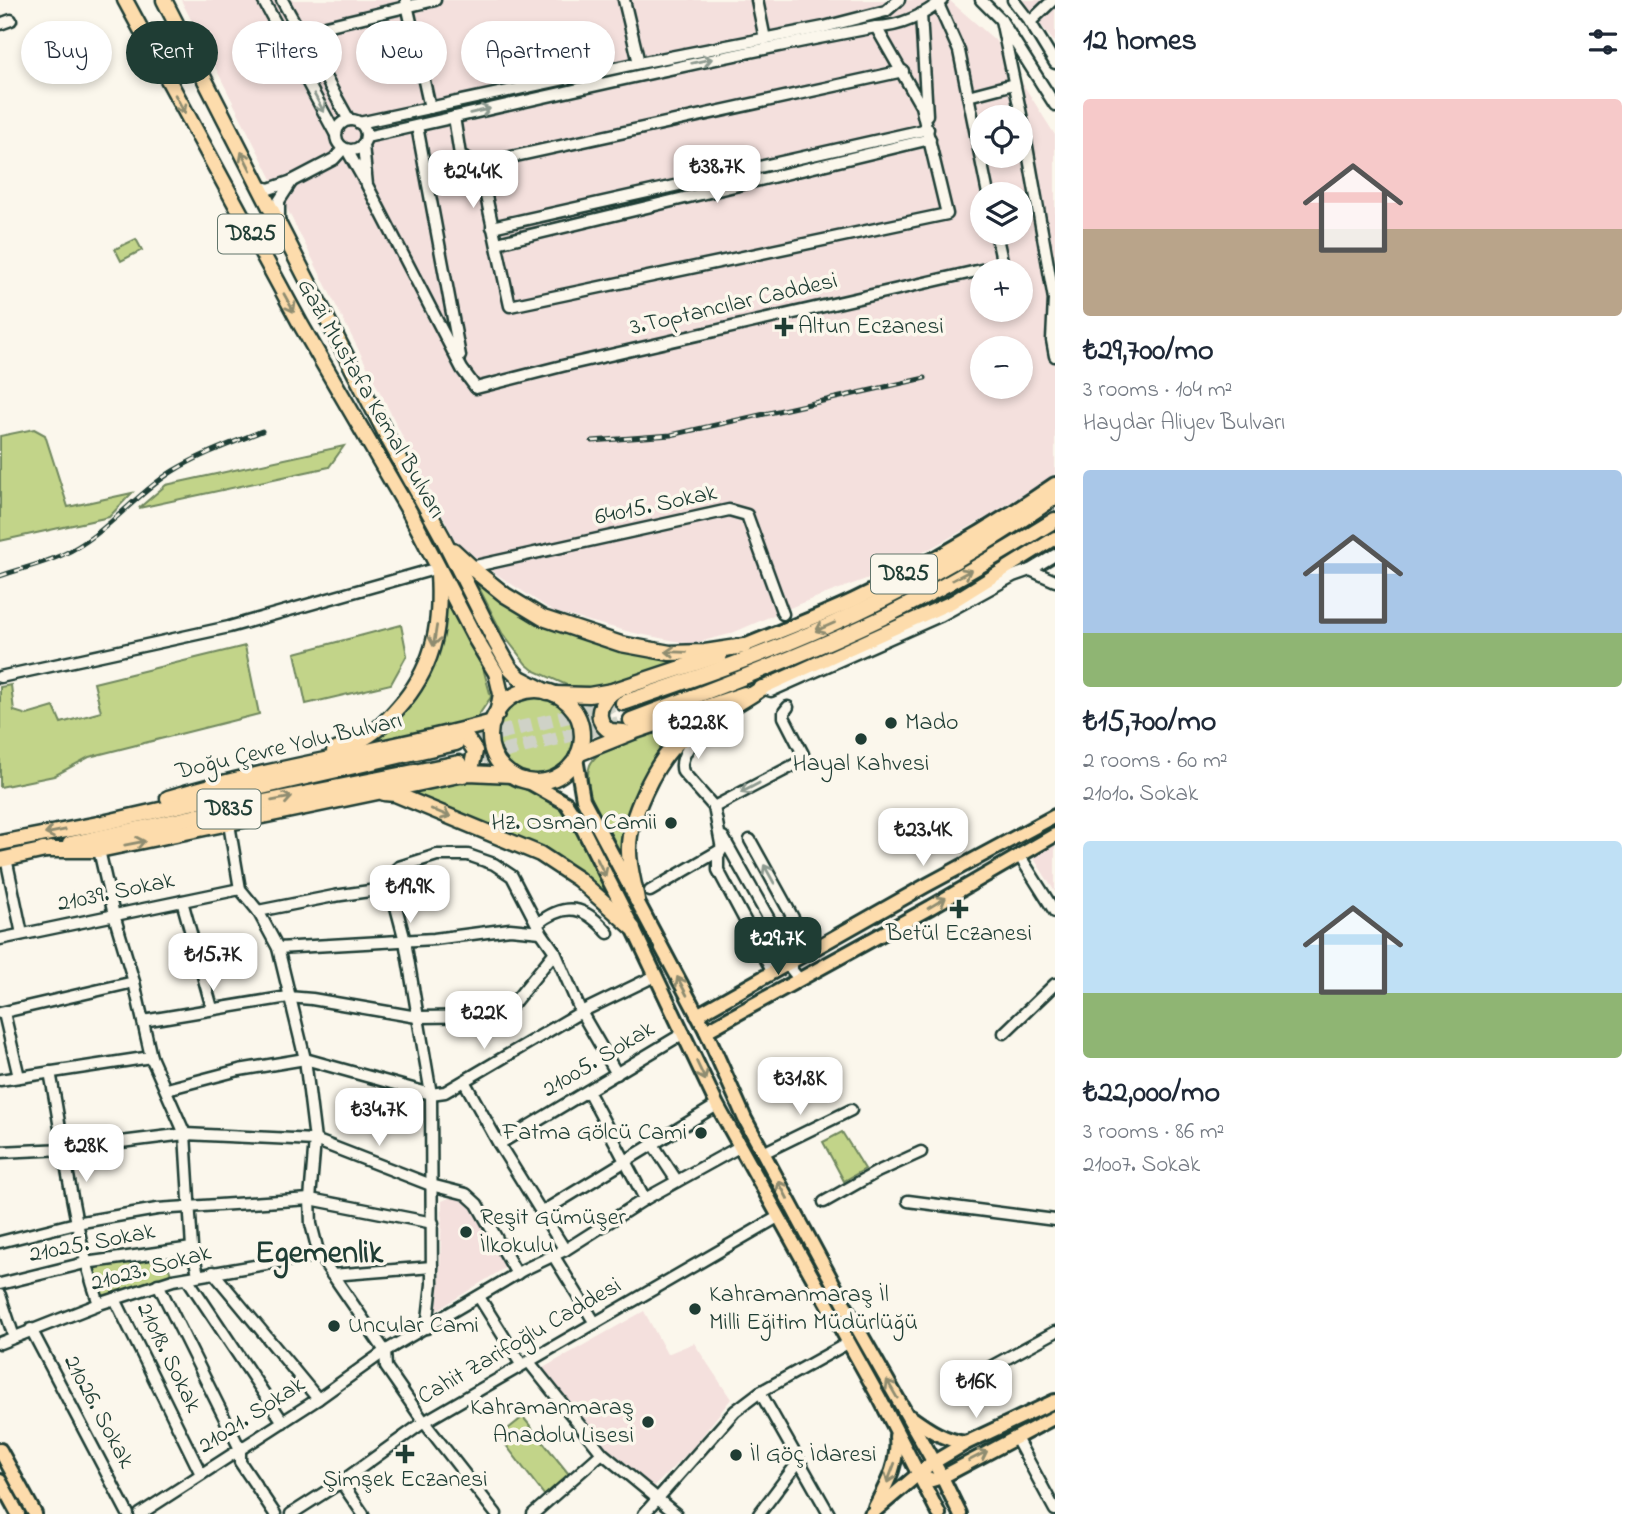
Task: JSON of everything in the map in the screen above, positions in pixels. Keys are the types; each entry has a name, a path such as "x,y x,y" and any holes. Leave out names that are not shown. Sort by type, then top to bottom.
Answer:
{"highway":[{"name":"Gazi Mustafa Kemal Bulvarı","path":"125,0 301,325 409,511 496,673 501,694 495,718"},
{"name":"Gazi Mustafa Kemal Bulvarı","path":"164,0 389,440 510,668 520,678 550,693"},
{"path":"623,703 762,653 833,624 935,571 1055,497"},
{"path":"621,688 608,695 599,713 599,719 610,731 632,726 846,635 962,575 1055,520"},
{"name":"D825","path":"443,538 471,567 505,595 543,618 621,644 670,653 705,652 744,646"},
{"path":"311,762 369,735 395,713 411,692 424,672 434,645 440,604 438,568"},
{"name":"D825","path":"550,693 589,695 621,688 744,646"},
{"name":"D825","path":"577,756 632,726 762,688"},
{"path":"643,896 629,861 631,828 661,764 674,746 696,728 762,688"},
{"path":"532,691 550,693 570,705 579,720 582,737 577,756 566,771 552,779 527,781 512,775 494,753 491,737 495,718 504,704 519,694 532,691"},
{"name":"Doğu Çevre Yolu Bulvarı","path":"0,843 98,824 455,738 495,718"},
{"path":"455,738 467,739 475,751 472,765 461,769"},
{"name":"Doğu Çevre Yolu Bulvarı","path":"98,824 136,808 206,787 311,762 455,738"},
{"name":"Doğu Çevre Yolu Bulvarı","path":"43,850 99,850 376,792 461,769"},
{"name":"Doğu Çevre Yolu Bulvarı","path":"3,859 229,809 461,769 512,775"},
{"path":"376,792 395,794 540,854 578,878 633,928"}],"main road":[{"name":"D825","path":"744,646 853,600 913,570 1008,516 1055,484"},
{"name":"D825","path":"762,688 952,602 1055,538"},
{"path":"577,756 583,799 643,896 763,1153 960,1514"},
{"path":"527,781 566,803 583,829 717,1105 939,1514"},
{"path":"697,1015 1055,816"},
{"path":"706,1031 1055,835"},
{"path":"871,1514 918,1472 934,1462 966,1443 1055,1401"},
{"path":"906,1412 936,1435 966,1443"},
{"path":"918,1472 932,1480 942,1477 1055,1417"},
{"path":"871,1514 895,1463 895,1429"},
{"path":"0,1450 35,1514"},
{"path":"0,1481 18,1514"}],"street":[{"path":"263,0 335,133 337,142 345,149 367,185 462,369"},
{"path":"282,0 294,21"},
{"path":"342,21 407,4 435,0"},
{"path":"624,0 639,63"},
{"path":"757,0 765,39"},
{"path":"335,133 341,123 430,108 886,12 899,0"},
{"path":"981,0 1001,20 1055,105"},
{"path":"1013,0 1055,62"},
{"path":"1030,22 1053,0"},
{"path":"259,186 269,189 292,181 334,159 345,149 355,150 364,141 417,126 618,79 876,27 892,27 940,2 959,51 986,182"},
{"path":"407,4 430,108"},
{"path":"886,12 892,27"},
{"path":"921,14 929,134"},
{"path":"0,24 11,20"},
{"path":"1001,20 1014,84 1028,124 1054,299 1052,340 1055,356"},
{"path":"478,164 510,306 947,214 921,106 876,27"},
{"path":"1044,43 1055,38"},
{"path":"454,117 460,155 478,164 903,71"},
{"path":"332,84 354,121 365,129 367,185"},
{"path":"968,96 1014,84"},
{"path":"417,126 462,369"},
{"path":"492,227 929,134"},
{"path":"497,243 929,134"},
{"path":"279,224 279,201 292,181"},
{"name":"3.Toptancılar Caddesi","path":"462,369 476,388 1003,265 999,245"},
{"name":"64015. Sokak","path":"471,567 729,510 747,515 783,614"},
{"path":"762,688 771,691 878,645 940,616 1055,555"},
{"path":"0,677 229,627 438,568"},
{"path":"1030,570 1055,581"},
{"path":"715,807 798,763 803,754 784,717 788,707"},
{"path":"719,716 687,750 680,765 683,772 715,807 722,849 718,856 718,870 773,973"},
{"path":"229,824 240,889 258,911 278,948 305,1059 315,1140 310,1199 311,1224 319,1255 386,1351 386,1367 424,1422 496,1514"},
{"path":"720,831 793,961 791,969 799,979"},
{"path":"750,840 810,952"},
{"path":"643,896 722,849"},
{"path":"99,850 151,1057 167,1089 184,1134 192,1248 198,1274"},
{"path":"427,1328 433,1223 431,1094 405,941 391,888 391,874 399,867 437,856 468,855 494,864 512,876 539,928 555,952 581,1012 617,1074"},
{"path":"1019,855 1055,912"},
{"path":"3,859 22,934"},
{"path":"258,911 391,888"},
{"name":"21039. Sokak","path":"0,939 240,889"},
{"path":"182,901 212,1008"},
{"path":"278,948 405,941 539,928 557,912 573,908 590,915 608,933"},
{"path":"143,1021 288,997 417,1017 499,1016 508,1010 555,952"},
{"path":"167,1089 239,1070 305,1059 431,1094 445,1092 581,1012 655,975"},
{"path":"19,1077 2,1013 134,982"},
{"path":"1003,1033 1055,984"},
{"name":"21005. Sokak","path":"499,1144 684,1033"},
{"path":"0,1080 151,1057"},
{"name":"21018. Sokak","path":"50,1072 76,1223 85,1263 99,1304"},
{"path":"464,1081 499,1144 565,1250"},
{"path":"588,1091 645,1199"},
{"path":"542,1212 717,1105"},
{"path":"763,1153 851,1110"},
{"path":"0,1152 65,1149 184,1134 315,1140 431,1185 466,1194 477,1205 517,1274"},
{"path":"652,1143 677,1181"},
{"name":"21021. Sokak","path":"140,1514 318,1399 386,1351 517,1274 565,1250 645,1199 739,1147"},
{"path":"824,1202 877,1172 921,1152"},
{"path":"0,1242 76,1223 189,1206 310,1199 433,1223"},
{"path":"908,1201 1055,1220"},
{"name":"Cahit Zarifoğlu Caddesi","path":"291,1514 341,1482 424,1422 778,1217"},
{"name":"21025. Sokak","path":"0,1284 85,1263 192,1248"},
{"name":"21023. Sokak","path":"0,1343 31,1329 158,1284 198,1274 319,1255"},
{"path":"553,1255 595,1323"},
{"path":"332,1275 432,1266"},
{"path":"213,1272 318,1399"},
{"path":"187,1278 282,1422"},
{"path":"158,1284 240,1449 240,1462 275,1514"},
{"path":"0,1295 14,1336"},
{"path":"478,1297 525,1363 602,1454 676,1514"},
{"name":"21018. Sokak","path":"115,1299 201,1474"},
{"name":"21026. Sokak","path":"31,1329 128,1514"},
{"path":"976,1375 1055,1332"},
{"path":"644,1514 735,1411 760,1392 848,1343"},
{"path":"760,1392 829,1514"},
{"path":"1016,1438 1055,1510"},
{"path":"533,1514 602,1454"},
{"path":"759,1514 799,1461"},
{"path":"341,1482 363,1514"}],"shaded area":[{"path":"181,0 949,0 995,40 1055,135 1055,474 989,516 893,569 799,604 730,634 691,644 634,633 554,612 493,572 455,540 218,73 218,21 192,21"},
{"path":"1021,0 1055,0 1055,43"},
{"path":"1055,845 1055,892 1033,857"},
{"name":"Reşit Gümüşer İlkokulu","path":"458,1194 466,1198 511,1264 436,1311 440,1278 442,1201"},
{"name":"Kahramanmaraş Anadolu Lisesi","path":"644,1311 667,1354 694,1343 731,1399 694,1446 653,1488 607,1448 541,1373 543,1368"}],"green space":[{"path":"136,239 142,250 121,261 115,249"},
{"path":"34,429 45,435 68,507 132,493 109,517 0,541 0,436"},
{"path":"344,446 329,467 139,508 166,485"},
{"path":"477,584 482,584 526,613 696,656 612,686 580,691 533,670 526,664 502,633"},
{"path":"445,600 483,668 491,697 478,716 467,724 370,744 370,740 400,714"},
{"path":"401,625 407,655 391,684 306,704 295,653"},
{"path":"245,646 259,714 89,757 54,776 0,787 0,687 11,685 14,711 27,715 54,707 61,723 101,712 94,683"},
{"path":"537,695 552,698 565,707 574,720 577,735 574,750 565,763 552,772 537,775 522,772 509,763 500,750 497,735 500,720 509,707 522,698"},
{"path":"729,705 660,753 625,863 593,802 588,776 591,762 605,748"},
{"path":"471,778 509,779 537,791 563,808 613,900 567,865 407,793"},
{"path":"842,1132 865,1169 844,1181 823,1142"},
{"path":"163,1252 173,1280 99,1304 85,1263"},
{"path":"523,1417 572,1478 548,1500 499,1436"}],"tunnel":[{"path":"457,743 623,703"},
{"path":"462,762 631,720"}],"railway":[{"path":"592,441 671,435 925,378"},
{"path":"0,576 78,547 173,471 262,431"}],"place":[{"name":"Altun Eczanesi","path":"784,327"},
{"name":"Mado","path":"891,723"},
{"name":"Hayal Kahvesi","path":"861,739"},
{"name":"Hz. Osman Camii","path":"671,823"},
{"name":"Betül Eczanesi","path":"959,909"},
{"name":"Fatma Gölcü Cami","path":"701,1133"},
{"name":"Reşit Gümüşer İlkokulu","path":"466,1232"},
{"name":"Kahramanmaraş İl Milli Eğitim Müdürlüğü","path":"695,1309"},
{"name":"Uncular Cami","path":"334,1326"},
{"name":"Kahramanmaraş Anadolu Lisesi","path":"648,1422"},
{"name":"Şimşek Eczanesi","path":"405,1454"},
{"name":"İl Göç İdaresi","path":"736,1455"}],"district":[{"name":"Egemenlik","path":"319,1254"}]}
